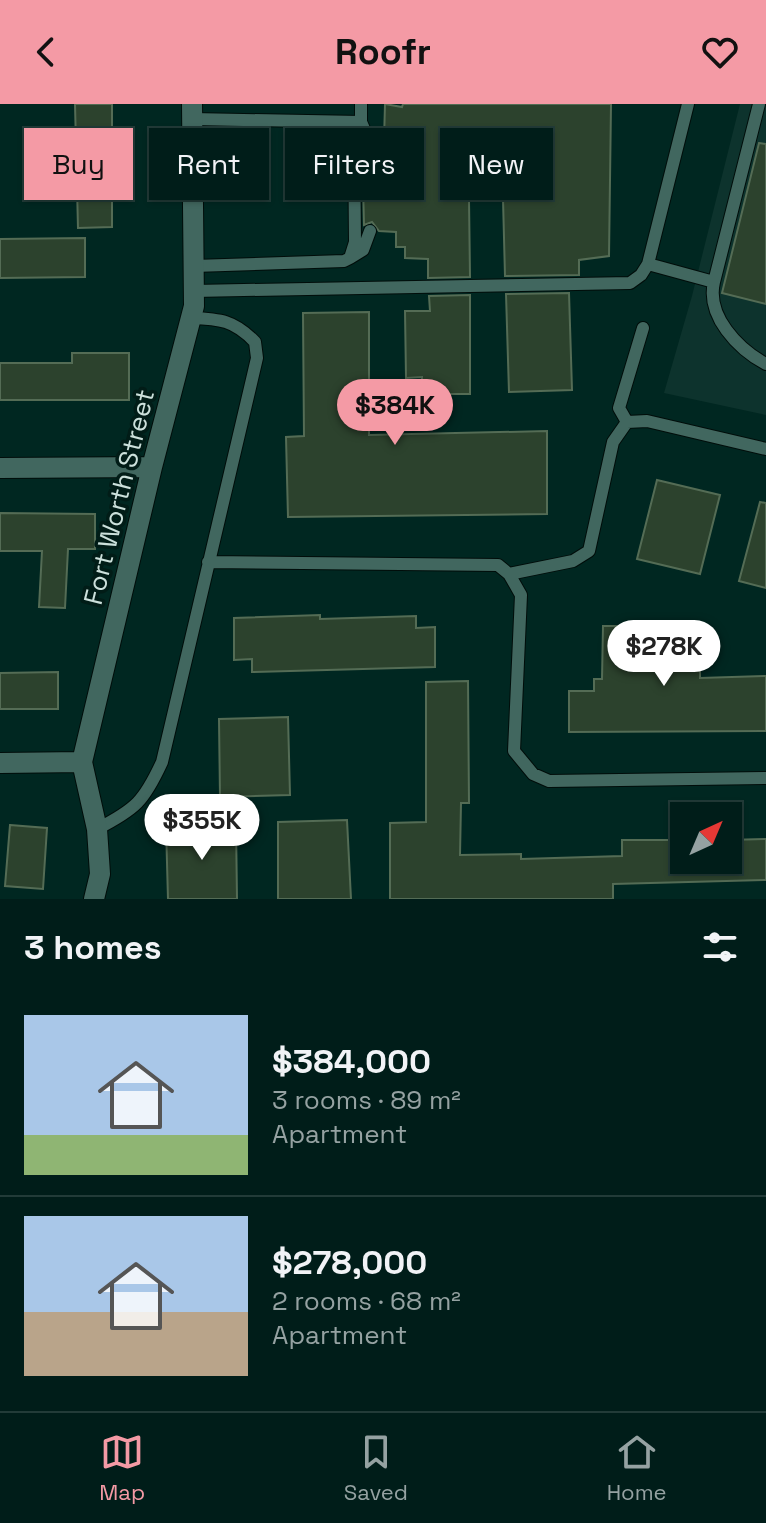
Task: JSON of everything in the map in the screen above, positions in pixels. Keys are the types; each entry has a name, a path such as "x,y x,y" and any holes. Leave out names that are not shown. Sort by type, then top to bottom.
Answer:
{"street":[{"name":"Fort Worth Street","path":"94,899 100,874 97,829 82,762 191,318 194,291 192,111"},
{"path":"0,468 152,467"},
{"path":"0,763 82,762"}],"lane":[{"path":"361,104 364,128"},
{"path":"194,291 630,283 641,275 648,264 688,104"},
{"path":"759,104 714,282 715,305 724,326 741,346 766,364"},
{"path":"192,111 361,122"},
{"path":"350,258 355,242 354,134 361,122"},
{"path":"194,266 344,261 363,250 369,241 370,231"},
{"path":"648,264 714,282"},
{"path":"97,829 137,805 148,792 162,762 257,358 255,342 235,325 220,319 191,318"},
{"path":"627,422 619,408 643,328"},
{"path":"627,422 647,421 766,449"},
{"path":"509,574 573,561 589,551 613,442 627,422"},
{"path":"208,562 498,565 509,574 521,595 514,751 533,774 549,781 766,778"}],"shaded area":[{"path":"740,104 766,104 766,415 664,393 692,296"}],"building":[{"path":"75,104 112,104 112,128 76,128"},
{"path":"385,104 402,107 403,104 611,104 609,256 579,260 579,275 505,276 503,200 553,200 553,128 440,128 440,200 469,200 470,277 428,278 428,259 405,258 405,247 396,247 396,232 379,231 372,222 364,225 363,200 424,200 424,128 384,128"},
{"path":"759,143 766,144 766,304 722,293"},
{"path":"77,200 112,200 112,227 78,228"},
{"path":"85,238 85,277 0,278 0,239"},
{"path":"569,293 572,390 509,392 506,294"},
{"path":"470,295 470,394 422,394 422,377 406,378 405,311 430,311 429,296"},
{"path":"369,312 369,435 547,431 547,514 288,517 286,437 304,436 303,313"},
{"path":"72,353 129,353 129,400 0,400 0,363 72,363"},
{"path":"657,480 720,495 700,574 637,559"},
{"path":"760,502 766,503 766,588 739,581"},
{"path":"0,513 95,514 95,549 68,549 65,608 39,607 42,551 0,551"},
{"path":"320,615 320,619 416,616 416,628 435,627 435,667 252,672 252,659 234,660 234,618"},
{"path":"603,626 700,626 700,678 766,676 766,731 569,732 569,691 594,691 594,679 602,679"},
{"path":"58,672 58,709 0,709 0,673"},
{"path":"468,681 469,803 461,803 460,855 521,854 521,859 622,856 622,840 670,840 670,874 742,874 742,840 766,839 766,880 613,884 613,899 390,899 390,823 426,822 426,682"},
{"path":"288,717 290,795 220,797 219,719"},
{"path":"347,820 351,899 278,899 278,822"},
{"path":"236,824 237,899 168,899 166,826"},
{"path":"10,825 47,828 43,889 5,886"}]}
